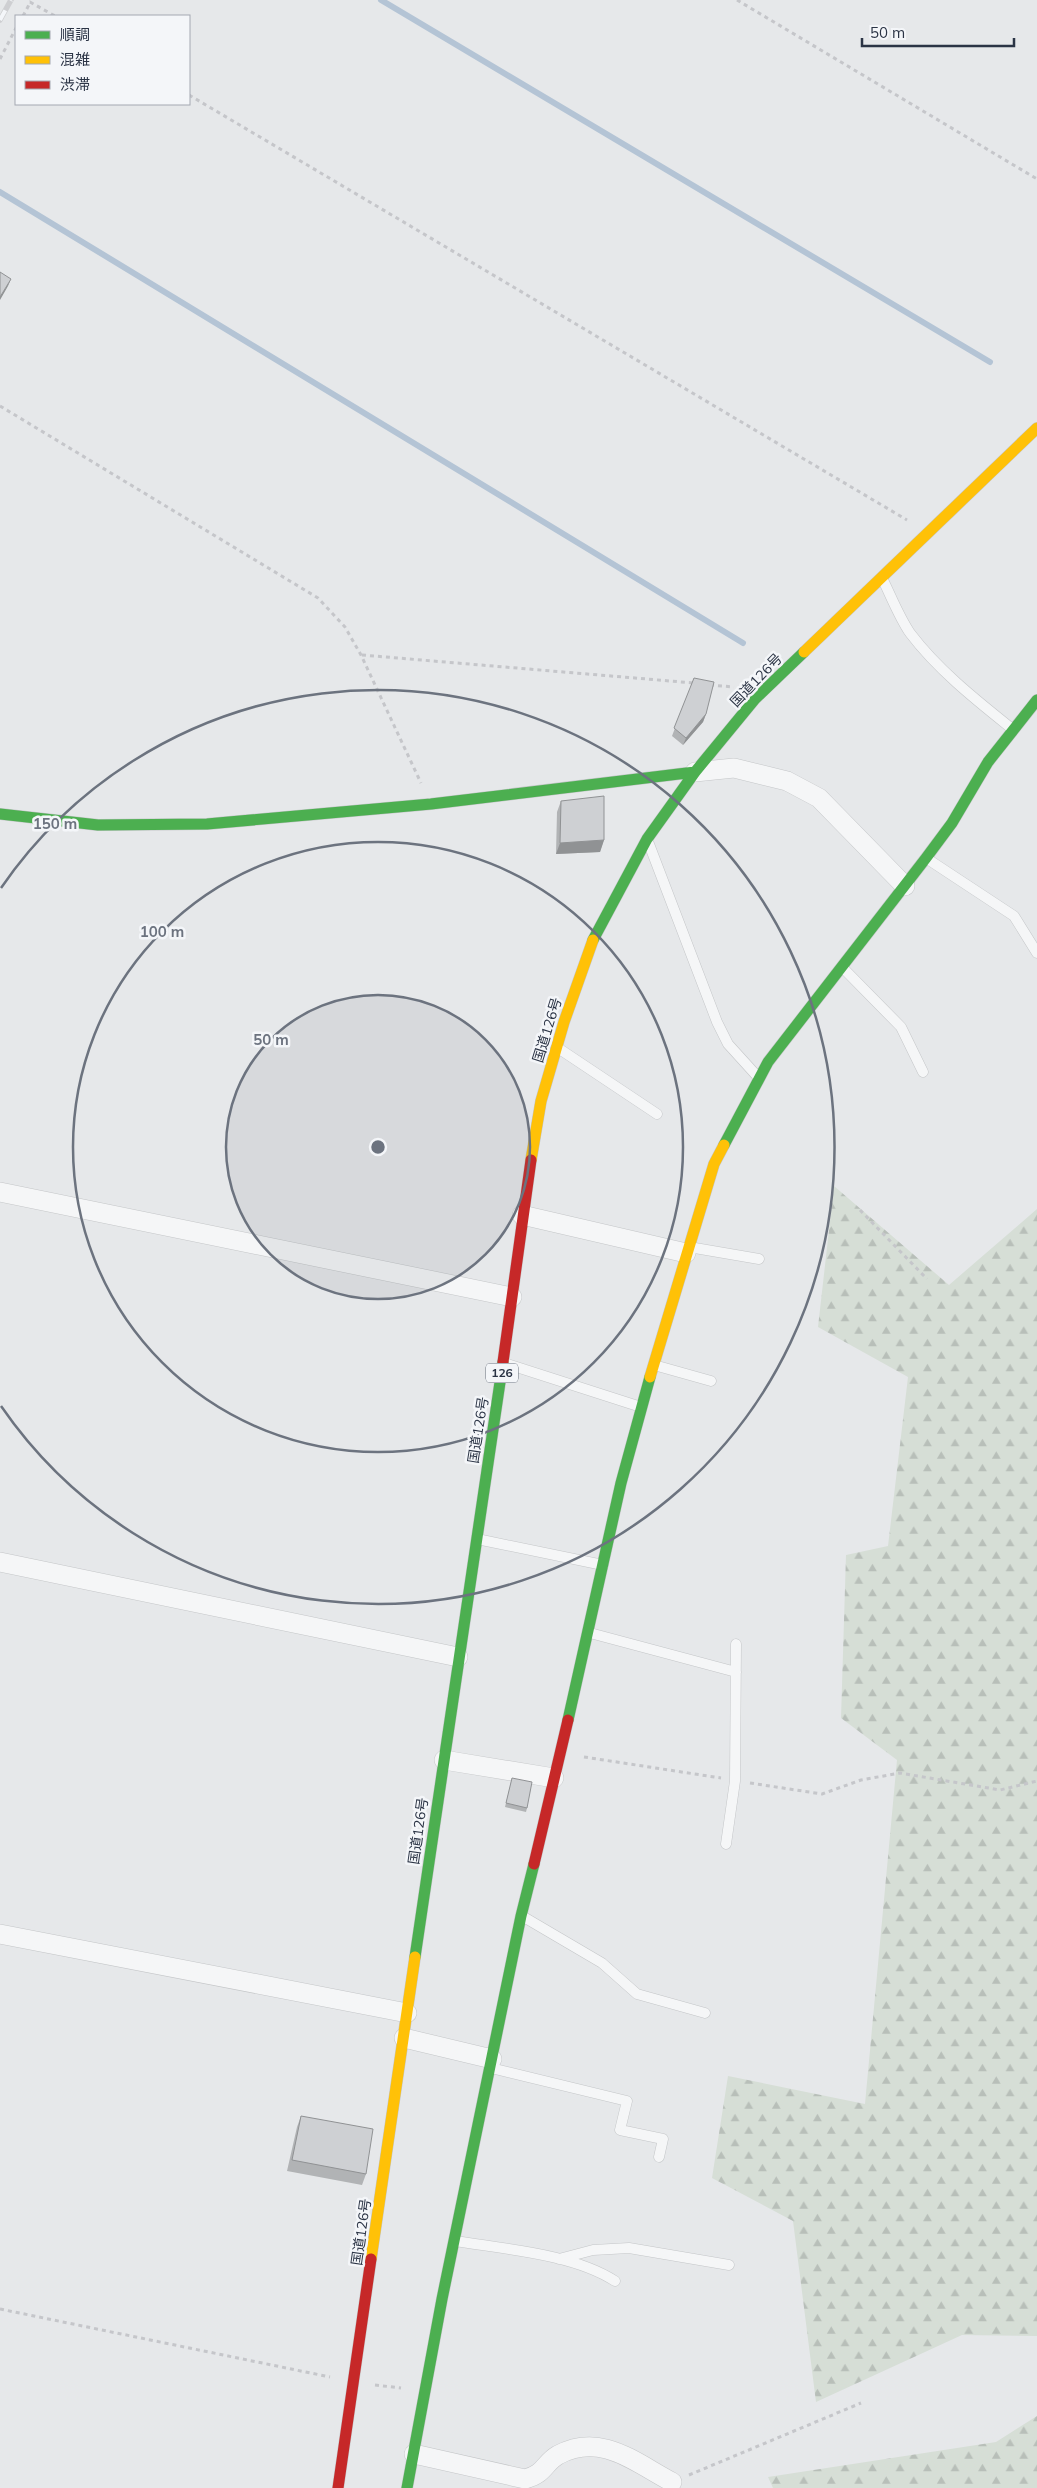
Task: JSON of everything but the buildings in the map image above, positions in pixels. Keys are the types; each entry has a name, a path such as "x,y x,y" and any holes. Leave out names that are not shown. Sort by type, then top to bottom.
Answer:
{"main road":[{"name":"国道126号","path":"338,2488 458,1657 503,1363 522,1215 541,1102 557,1047 595,934 647,839 695,772 755,699 1037,428"},
{"path":"407,2488 454,2240 521,1916 561,1753 621,1483 653,1365 714,1164 744,1103 768,1062 926,858 952,823 988,762 1012,729 1037,700"},
{"path":"0,814 98,825 207,824 431,804 695,772"}],"street":[{"path":"695,772 734,768 787,781 818,798 905,886"},
{"path":"0,1192 512,1298"},
{"path":"522,1215 687,1250"},
{"path":"0,1562 458,1657"},
{"path":"444,1760 554,1778"},
{"path":"0,1934 408,2013"},
{"path":"404,2038 491,2063"},
{"path":"414,2454 525,2479 537,2476 556,2456 581,2446 608,2447 672,2482"}],"lane":[{"path":"882,577 909,632 970,695 1012,729"},
{"path":"647,839 717,1022 728,1044 759,1079"},
{"path":"926,858 1014,916 1037,953"},
{"path":"842,967 901,1027 923,1072"},
{"path":"557,1047 657,1114"},
{"path":"687,1250 759,1259"},
{"path":"503,1363 642,1407"},
{"path":"653,1365 711,1381"},
{"path":"476,1539 604,1565"},
{"path":"588,1632 736,1672"},
{"path":"726,1844 735,1781 736,1644"},
{"path":"521,1916 602,1962 637,1994 705,2013"},
{"path":"491,2063 627,2101 620,2130 662,2139 659,2157"},
{"path":"454,2240 559,2259 599,2270 615,2281"},
{"path":"559,2259 592,2250 629,2248 729,2265"}],"path":[{"path":"737,0 1037,179"},
{"path":"24,15 31,1 53,15"},
{"path":"0,59 15,30"},
{"path":"190,97 928,532"},
{"path":"0,406 318,598 345,627 361,655 431,804"},
{"path":"361,655 740,687 755,699"},
{"path":"860,1210 928,1278"},
{"path":"561,1753 822,1794 861,1780 900,1772 1000,1790 1037,1781"},
{"path":"0,2309 354,2382 424,2391"},
{"path":"672,2482 861,2403"}],"green space":[{"path":"834,1186 949,1285 1037,1209 1037,2336 962,2335 816,2402 793,2221 712,2178 728,2076 865,2104 897,1760 841,1718 846,1555 888,1546 908,1377 818,1327"},
{"path":"1037,2416 1037,2488 773,2488 768,2477 996,2442"}],"waterway":[{"path":"381,0 990,362"},
{"path":"0,192 743,643"}],"railway":[{"path":"0,20 11,0"}],"traffic: fast":[{"path":"593,940 647,839 695,772 755,699 804,652"},
{"path":"724,1145 768,1062 926,858 952,823 988,762 1037,700"},
{"path":"0,814 98,825 207,824 431,804 695,772"},
{"path":"415,1957 503,1362"},
{"path":"568,1720 621,1483 650,1377"},
{"path":"407,2488 442,2299 521,1916 534,1864"}],"traffic: slow":[{"path":"804,652 1037,428"},
{"path":"531,1160 541,1101 564,1022 593,940"},
{"path":"650,1377 714,1164 724,1145"},
{"path":"371,2259 415,1957"}],"traffic: jam":[{"path":"503,1362 531,1160"},
{"path":"534,1864 568,1720"},
{"path":"338,2488 371,2259"}]}
